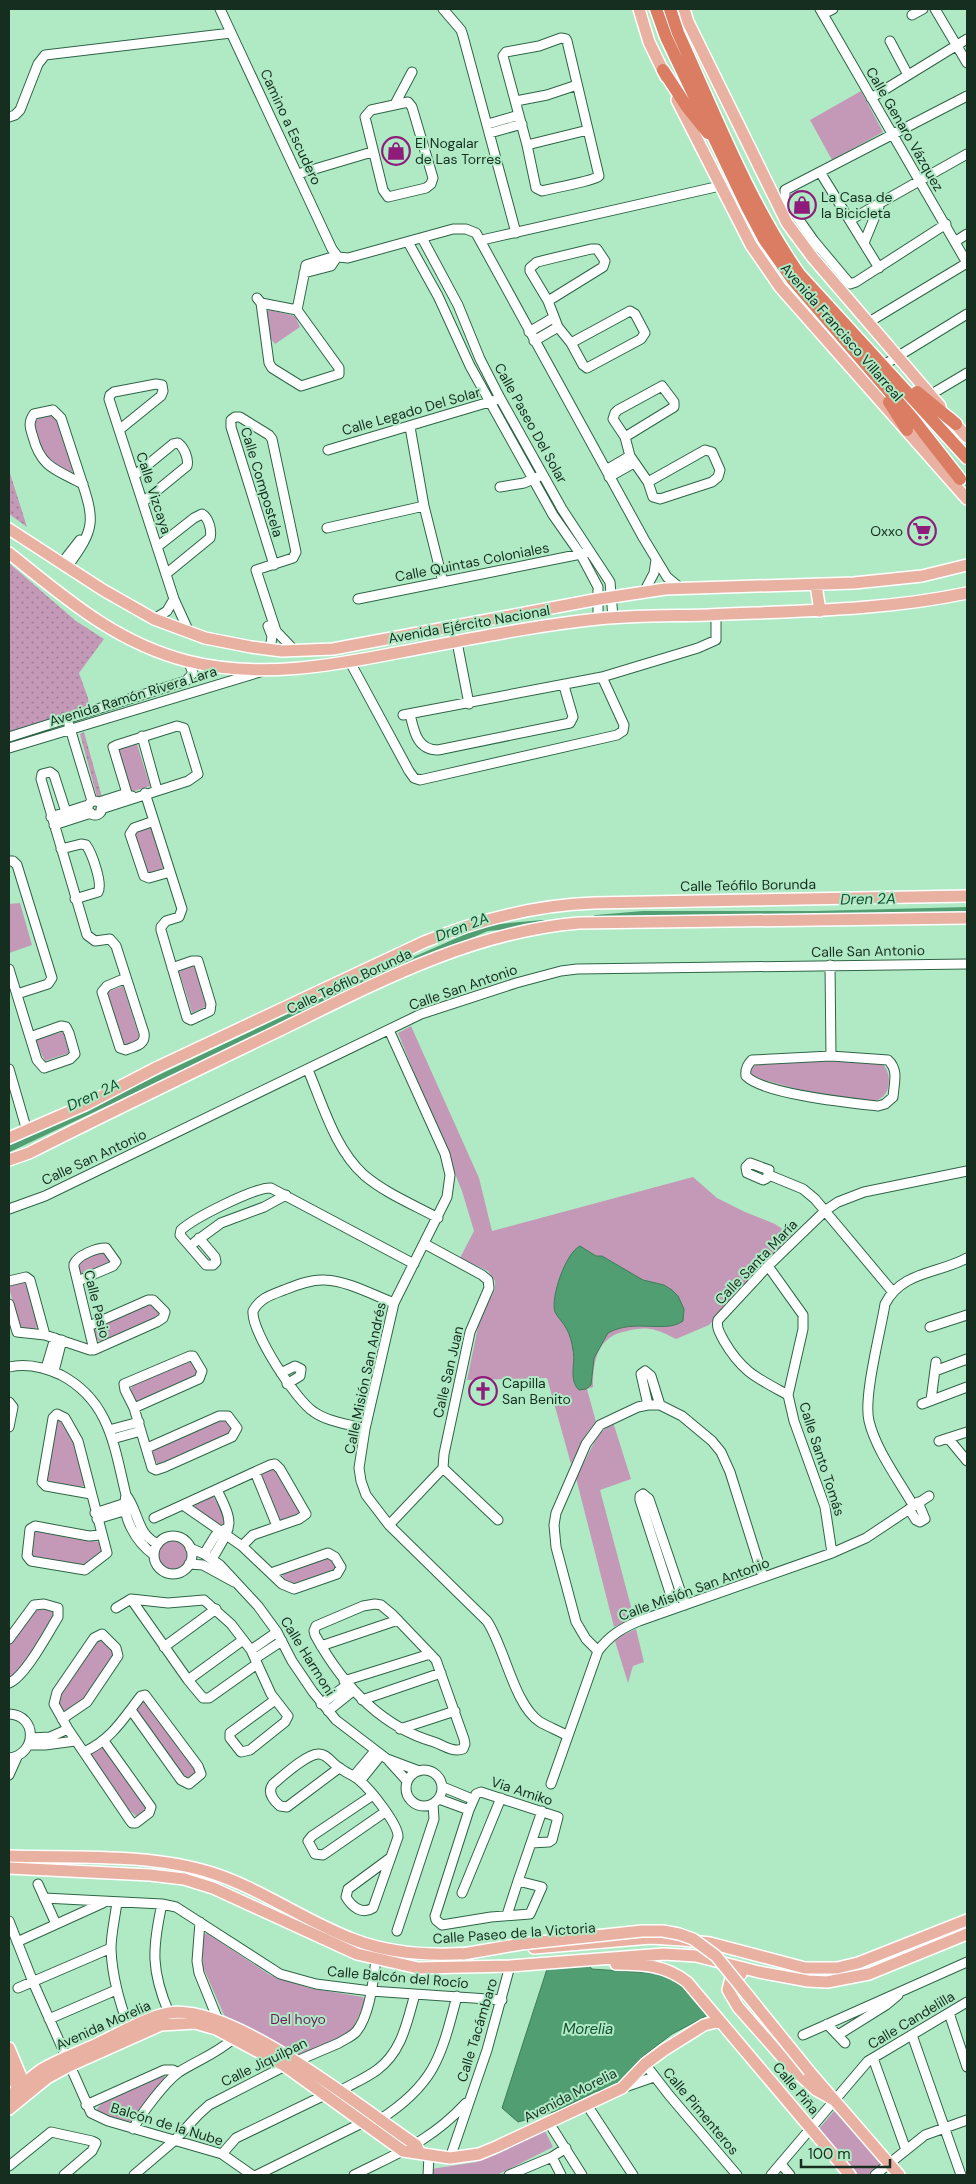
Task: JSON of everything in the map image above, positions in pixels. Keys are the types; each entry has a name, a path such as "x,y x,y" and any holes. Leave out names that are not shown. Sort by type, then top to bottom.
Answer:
{"highway":[{"name":"Avenida Francisco Villarreal","path":"656,9 666,37 747,208 764,239 793,280 852,348 910,425 960,479"},
{"name":"Avenida Francisco Villarreal","path":"670,9 678,33 771,232 800,274 967,458"},
{"path":"663,70 696,120 716,140"},
{"path":"849,329 929,403 963,430"}],"main road":[{"name":"Avenida Francisco Villarreal","path":"639,9 649,42 751,245 780,287 910,425 922,448 967,499"},
{"name":"Avenida Francisco Villarreal","path":"684,9 688,22 787,222 813,258 899,356 930,395 963,430"},
{"path":"910,425 921,414 926,414 963,430"},
{"name":"Avenida Ejército Nacional","path":"9,529 154,619 229,644 270,650 295,651 345,647 644,592 680,588 816,585 901,580 967,565"},
{"name":"Avenida Ejército Nacional","path":"9,553 51,587 114,632 160,652 188,661 227,668 265,670 309,668 350,662 528,628 598,619 820,611 911,603 967,593"},
{"path":"816,585 820,611"},
{"name":"Calle Teófilo Borunda","path":"9,1138 259,1031 469,945 550,926 640,912 967,896"},
{"name":"Calle Teófilo Borunda","path":"9,1160 29,1153 160,1086 424,942 480,922 560,905 640,912 967,918"},
{"name":"Calle Paseo de la Victoria","path":"9,1856 160,1862 187,1866 231,1880 363,1943 410,1953 464,1954 652,1938 710,1943 805,1968 837,1968 858,1964 967,1920"},
{"path":"9,1868 150,1875 184,1879 213,1888 338,1947 376,1960 418,1968 510,1966 664,1954 696,1956 759,1972 808,1981 827,1982 869,1974 967,1934"},
{"name":"Calle Piña","path":"464,1954 521,1944 642,1931 663,1931 693,1939 716,1956 809,2071 899,2175"},
{"name":"Calle Piña","path":"584,1959 603,1963 657,1966 668,1970 687,1982 850,2175"},
{"path":"759,1972 738,1974 731,1978 728,1990 732,1998 803,2079 834,2100"},
{"name":"Avenida Morelia","path":"9,2109 67,2062 129,2029 169,2013 199,2014 218,2020 290,2064 340,2091 421,2151"},
{"name":"Avenida Morelia","path":"17,2090 42,2070 161,2025 195,2023 216,2029 290,2064 403,2151 421,2151 450,2158 479,2154 622,2088 645,2064 704,2025 720,2021"},
{"path":"9,2048 17,2090"},
{"path":"12,2065 42,2070"}],"street":[{"name":"Camino a Escudero","path":"220,9 336,259"},
{"path":"442,9 461,30 516,233"},
{"path":"822,11 833,9"},
{"path":"912,15 923,9"},
{"path":"935,9 967,63"},
{"name":"Calle Genaro Vázquez","path":"822,11 967,262"},
{"path":"9,117 15,115 20,110 38,64 45,55 231,33"},
{"path":"566,39 577,85 599,176 594,180 538,190 516,101 503,58 506,52 566,39"},
{"path":"871,98 967,39"},
{"path":"890,41 908,75"},
{"path":"395,104 412,72"},
{"path":"516,101 547,95 577,85"},
{"path":"946,224 853,284 847,282 814,241 785,200 785,190 967,96"},
{"path":"408,102 411,104 433,178 431,184 426,188 388,197 383,190 365,122 366,114 371,110 395,104 408,102"},
{"path":"489,128 519,115"},
{"path":"489,128 522,124"},
{"path":"527,146 588,130"},
{"path":"298,174 372,152"},
{"path":"850,220 921,182 967,154"},
{"path":"820,172 879,268"},
{"path":"482,240 720,186"},
{"path":"864,243 880,204"},
{"path":"297,310 259,301 269,363 272,368 301,386 336,376 340,371 297,310 304,273 331,266 336,259 348,258 453,229 466,229 476,233 482,240 534,341 656,559 667,577 680,588"},
{"path":"956,241 967,234"},
{"name":"Calle Paseo Del Solar","path":"422,238 451,290 500,398 562,509 610,582 614,618"},
{"name":"Calle Paseo Del Solar","path":"408,242 438,296 470,366 553,515 581,555 598,587 598,619"},
{"path":"548,301 603,266 605,261 600,251 591,249 532,265 530,271 548,301 553,318 571,343 583,365 587,368 641,339 645,333 635,314 630,311 571,343"},
{"path":"869,322 967,262"},
{"path":"438,296 451,290"},
{"path":"887,364 967,314"},
{"path":"530,332 553,318"},
{"path":"534,341 558,327"},
{"path":"930,395 967,372"},
{"path":"625,437 672,409 674,402 664,387 660,387 615,413 613,419 625,437 632,459 648,482 654,497 660,499 712,482 718,477 720,470 712,452 705,450 648,482"},
{"name":"Calle Vizcaya","path":"119,430 161,389 114,392 110,395 109,400 174,599 189,632"},
{"name":"Calle Legado Del Solar","path":"328,450 410,427 500,398"},
{"path":"65,565 88,536 92,518 83,484 57,412 53,410 34,414 30,425 38,455 49,466 83,484"},
{"name":"Calle Compostela","path":"265,606 252,574 256,570 293,558 296,552 274,441 269,435 240,417 234,417 231,420 230,427 274,564"},
{"path":"410,427 424,506 443,582"},
{"path":"134,476 170,446 178,443 182,446 188,464 143,502"},
{"path":"608,474 632,459"},
{"path":"500,487 534,479 543,474"},
{"path":"327,528 424,506"},
{"path":"157,547 194,518 202,514 206,517 210,538 166,574"},
{"name":"Calle Quintas Coloniales","path":"358,599 592,552"},
{"path":"644,592 654,573 656,559"},
{"path":"154,619 168,611 174,599"},
{"path":"265,606 272,636 270,650"},
{"path":"265,606 276,631 295,651"},
{"path":"564,686 573,717 570,723 438,750 426,748 421,744 407,715 564,686 602,677 690,650 716,640 716,614"},
{"path":"457,642 470,704"},
{"name":"Avenida Ramón Rivera Lara","path":"9,737 186,681 192,673 188,661"},
{"path":"350,662 409,772 414,778 420,780 617,735 623,731 624,725 602,677"},
{"name":"Avenida Ramón Rivera Lara","path":"9,748 265,670"},
{"path":"66,718 94,806"},
{"path":"52,821 66,812 94,806 130,797 146,793 192,780 198,774 185,730 182,726 142,736 117,745 113,749 130,797"},
{"path":"142,736 157,790"},
{"path":"66,812 55,777 52,773 42,774 41,778 52,821 87,935 93,941 106,939 114,942 126,978 145,1038 142,1043 126,1050 120,1048 116,1040 102,992 107,986 126,978"},
{"path":"146,793 182,911 179,917 166,921 161,927 172,968 187,1018 192,1020 210,1011 211,1004 198,961 192,961 172,968"},
{"path":"52,821 94,806"},
{"path":"154,821 134,828 130,834 144,876 149,878 170,872"},
{"path":"61,850 86,844 101,885 98,892 75,899"},
{"path":"9,861 13,861 17,865 52,978 48,984 17,994"},
{"name":"Calle San Antonio","path":"9,1209 45,1196 421,1014 561,971 577,969 967,964"},
{"path":"830,965 831,1056"},
{"path":"9,969 30,1037 39,1064 44,1068 74,1057 75,1049 66,1027 61,1026 30,1037"},
{"name":"Calle Misión San Andrés","path":"388,1030 449,1165 449,1189 438,1218 394,1303 365,1429 359,1468 361,1481 372,1503 389,1524 487,1621 495,1633 522,1702 540,1722 568,1736"},
{"path":"831,1056 888,1060 896,1072 893,1097 885,1104 878,1106 827,1100 762,1084 746,1076 748,1063 752,1060 831,1056"},
{"path":"9,1069 28,1130"},
{"path":"308,1070 339,1142 357,1167 375,1183 438,1218"},
{"name":"Calle Santa María","path":"788,1395 742,1367 717,1329 718,1320 768,1266 826,1210 838,1202 864,1192 967,1172"},
{"path":"769,1175 803,1189 826,1210 892,1291"},
{"path":"199,1238 215,1257 216,1262 213,1265 206,1265 181,1237 180,1232 191,1223 263,1188 272,1188 414,1264"},
{"path":"189,1246 228,1219 264,1207 286,1194"},
{"name":"Calle San Juan","path":"425,1244 482,1275 489,1283 489,1288 470,1332 444,1454 443,1468"},
{"name":"Calle Pasio","path":"78,1281 112,1266 116,1260 110,1251 104,1247 78,1258 74,1264 94,1350"},
{"path":"913,1505 873,1433 867,1412 886,1304 892,1291 909,1279 967,1258"},
{"name":"Calle Santo Tomás","path":"768,1266 803,1315 803,1329 788,1395 794,1421 826,1506 832,1553"},
{"path":"9,1281 26,1277 30,1280 45,1334"},
{"path":"365,1429 315,1413 300,1400 287,1384 255,1326 252,1316 256,1305 263,1299 302,1284 325,1280 348,1285 394,1303"},
{"path":"9,1304 16,1332 45,1334 85,1349 94,1350 157,1322 165,1315 164,1310 153,1300 145,1301 89,1326"},
{"path":"930,1326 967,1315"},
{"path":"50,1370 58,1339"},
{"path":"134,1408 199,1379 202,1370 196,1359 190,1356 126,1382 125,1390 134,1408 152,1468 160,1469 232,1437 237,1428 228,1416 220,1416 147,1448"},
{"path":"931,1400 935,1366 967,1360"},
{"path":"9,1367 28,1365 50,1370 80,1386 88,1394 101,1411 111,1435 133,1532 147,1550 154,1554"},
{"path":"281,1373 295,1366 301,1369 300,1376 287,1384"},
{"path":"648,1405 641,1379 645,1371 651,1376 660,1406"},
{"path":"922,1404 967,1387"},
{"path":"9,1402 13,1407 9,1427"},
{"path":"598,1651 586,1639 576,1622 556,1547 555,1519 593,1432 610,1419 648,1405 660,1406 682,1416 712,1441 730,1472 763,1577"},
{"path":"92,1494 46,1486 42,1482 53,1418 57,1414 65,1418 78,1441 92,1494 101,1535 106,1547 106,1554 94,1565 81,1570 31,1561 26,1556 30,1529 35,1526 89,1536 101,1535"},
{"path":"111,1435 140,1426"},
{"path":"966,1459 944,1440 967,1432"},
{"path":"154,1518 270,1465 277,1465 305,1512 303,1518 253,1535 242,1546"},
{"path":"389,1524 443,1468 498,1520"},
{"path":"255,1472 277,1526"},
{"path":"212,1559 225,1532 229,1516 216,1490"},
{"path":"674,1608 640,1500 641,1494 647,1496 685,1605"},
{"name":"Calle Misión San Antonio","path":"551,1784 598,1651 619,1630 674,1608 832,1553 866,1538 929,1496"},
{"path":"96,1516 128,1504"},
{"path":"128,1504 146,1536 158,1544"},
{"path":"183,1505 225,1532 285,1587 294,1589 337,1574 341,1567 334,1557 328,1553 271,1573"},
{"path":"204,1554 215,1536 225,1532"},
{"path":"174,1536 185,1541 190,1548 192,1556 189,1564 180,1572 168,1573 158,1566 154,1554 158,1544 165,1538 174,1536"},
{"path":"653,1541 662,1537"},
{"name":"Calle Harmoni","path":"190,1548 212,1559 230,1574 235,1582 258,1606 277,1632 292,1661 321,1704 381,1755 407,1781"},
{"name":"Calle Harmoni","path":"189,1564 203,1565 235,1582"},
{"path":"131,1599 188,1680 203,1698 209,1698 255,1657 277,1632"},
{"path":"116,1608 131,1599 168,1603 202,1600 216,1609 231,1624 255,1657 263,1680 275,1700 288,1714 287,1720 250,1750 241,1752 229,1736 230,1733 275,1700"},
{"path":"9,1639 34,1605 44,1604 58,1608 58,1617 25,1667 11,1682"},
{"path":"371,1604 381,1605 398,1620 436,1660 455,1711 465,1744 463,1749 455,1751 415,1737 400,1729 362,1700 348,1686 321,1646 314,1631 316,1626 371,1604"},
{"path":"164,1647 216,1609"},
{"path":"321,1646 398,1620"},
{"path":"62,1720 87,1702 118,1656 116,1648 102,1634 94,1638 55,1696 54,1704 62,1720 75,1741 129,1819 132,1823 136,1823 152,1809 104,1741"},
{"path":"188,1680 243,1640"},
{"path":"255,1657 282,1641"},
{"path":"321,1704 348,1686 430,1654"},
{"path":"362,1700 441,1673"},
{"path":"328,1711 348,1686"},
{"path":"84,1752 104,1741 116,1730 131,1710 144,1694 198,1766 201,1771 196,1779 188,1784 181,1780 131,1710"},
{"path":"400,1729 455,1711"},
{"path":"9,1714 19,1716 28,1725 30,1741 22,1754 13,1757 9,1775"},
{"path":"30,1741 50,1737 68,1729"},
{"path":"30,1741 44,1745 75,1741"},
{"path":"339,1768 287,1807 280,1806 270,1794 273,1784 313,1755 323,1755 357,1779 385,1812 398,1833 390,1858 373,1908 364,1911 352,1906 346,1897 348,1890 390,1858"},
{"path":"357,1779 381,1755"},
{"name":"Calle Harmoni","path":"381,1755 419,1770"},
{"path":"397,1931 434,1819 436,1802 443,1787 435,1773 427,1770 419,1770 407,1781 406,1794 414,1803 425,1807 436,1802 468,1810"},
{"name":"Via Amiko","path":"443,1787 475,1796 501,1798 558,1818 552,1840 549,1842 531,1843"},
{"path":"372,1795 312,1836 308,1841 315,1854 323,1855 385,1812"},
{"path":"475,1796 468,1810 435,1916 436,1920 442,1925 507,1915 530,1914 542,1887 518,1881"},
{"path":"462,1894 501,1798"},
{"path":"507,1915 542,1811"},
{"path":"38,1884 56,1924"},
{"path":"44,1898 106,1902"},
{"path":"17,1942 106,1902"},
{"name":"Calle Balcón del Rocío","path":"106,1902 162,1904 176,1908 280,1974 316,1984 372,1991 502,2000"},
{"path":"117,1902 111,1948 116,1990 129,2029"},
{"path":"162,1904 154,1948 155,1965 160,1992 169,2013"},
{"name":"Balcón de la Nube","path":"9,1922 88,2110 95,2116 133,2129 222,2154 252,2175"},
{"path":"200,1922 196,1962 218,2020"},
{"path":"18,1988 111,1948"},
{"name":"Calle Jiquilpan","path":"136,2174 175,2140 198,2114 209,2106 290,2064 339,2043 356,2032 372,1991 376,1960"},
{"path":"803,2035 967,1962"},
{"name":"Calle Tacámbaro","path":"450,2158 487,2050 510,1966"},
{"path":"49,2019 116,1990"},
{"path":"838,2035 886,2005 902,1990"},
{"path":"340,2091 377,2070 389,2059 403,2035 415,1994"},
{"path":"379,2120 411,2097 427,2079 436,2064 444,2044 457,1996"},
{"name":"Calle Candelilla","path":"771,2175 834,2100 873,2058 967,2002"},
{"path":"949,2013 967,2067"},
{"path":"828,2024 845,2043"},
{"path":"912,2035 961,2175"},
{"path":"133,2129 148,2107 178,2072 221,2050 234,2038"},
{"path":"873,2058 906,2150"},
{"name":"Calle Pimenteros","path":"645,2064 654,2078 737,2175"},
{"path":"86,2105 164,2070 178,2072"},
{"path":"622,2088 654,2078"},
{"path":"222,2154 236,2138 327,2094"},
{"name":"Calle Tacámbaro","path":"421,2151 432,2135 468,2101"},
{"path":"587,2105 633,2175"},
{"path":"875,2175 925,2135 967,2120"},
{"path":"257,2175 364,2122"},
{"path":"549,2123 582,2175"},
{"path":"9,2166 51,2132 92,2141 96,2146 64,2175"},
{"path":"509,2175 552,2157 566,2148"},
{"path":"354,2175 403,2151"},
{"path":"421,2151 428,2175"},
{"path":"552,2157 561,2175"},
{"path":"781,2164 790,2175"},
{"path":"136,2174 147,2175"}],"green space":[{"path":"861,91 883,132 832,160 810,120"},
{"path":"269,310 295,316 300,327 275,344 270,338 267,312"},
{"path":"56,415 72,464 72,472 63,469 49,459 41,446 32,422 35,417"},
{"path":"9,470 27,527 9,514"},
{"path":"9,563 76,621 104,639 79,673 88,698 89,707 9,732"},
{"path":"84,732 102,797 97,797 80,734"},
{"path":"137,744 150,786 131,792 117,749"},
{"path":"152,825 165,868 146,874 133,831"},
{"path":"20,903 32,945 9,953 9,904"},
{"path":"194,965 207,1006 192,1013 179,971"},
{"path":"123,986 139,1036 138,1040 124,1046 120,1042 107,992"},
{"path":"411,1026 479,1178 492,1231 693,1177 717,1198 775,1224 793,1236 709,1325 676,1339 653,1330 632,1330 617,1334 603,1344 596,1359 593,1387 587,1389 596,1422 587,1433 571,1464 547,1378 467,1380 479,1322 495,1289 495,1281 488,1271 460,1258 474,1231 462,1191 398,1033"},
{"path":"62,1032 69,1053 45,1061 35,1041 39,1038"},
{"path":"831,1061 882,1063 888,1072 889,1078 886,1093 873,1102 830,1096 753,1077 750,1070 753,1066 760,1064"},
{"path":"104,1251 113,1262 82,1276 77,1267 81,1261"},
{"path":"26,1280 38,1326 34,1330 20,1330 9,1287 9,1285"},
{"path":"150,1302 162,1313 161,1316 102,1342 95,1339 93,1329"},
{"path":"192,1360 198,1369 196,1378 141,1401 136,1401 130,1390 133,1385"},
{"path":"222,1418 232,1426 232,1434 158,1465 152,1454 153,1450"},
{"path":"57,1419 62,1420 73,1440 85,1485 81,1487 66,1487 46,1480"},
{"path":"613,1422 631,1479 600,1490 634,1618 614,1627 576,1478 598,1435"},
{"path":"273,1468 277,1470 301,1514 280,1521 261,1475 263,1472"},
{"path":"213,1496 227,1518 225,1523 221,1525 195,1509 195,1504"},
{"path":"38,1530 99,1542 104,1550 85,1566 80,1567 31,1556 29,1552 34,1531"},
{"path":"173,1540 179,1541 184,1545 188,1550 188,1562 184,1567 179,1571 173,1572 167,1571 162,1567 158,1562 157,1556 158,1550 162,1545 167,1541"},
{"path":"327,1558 333,1560 337,1569 295,1583 288,1583 281,1574"},
{"path":"36,1608 55,1611 56,1617 19,1671 9,1679 9,1645"},
{"path":"636,1629 644,1662 633,1666 628,1683 615,1641"},
{"path":"101,1638 109,1645 112,1651 111,1660 85,1699 71,1710 63,1712 57,1700 97,1640"},
{"path":"144,1700 198,1774 190,1779 186,1778 136,1710"},
{"path":"102,1747 149,1810 141,1816 136,1816 127,1808 90,1756 91,1752"},
{"name":"Del hoyo","path":"207,1933 270,1975 309,1988 363,1997 365,2002 351,2032 298,2056 224,2015 203,1967 203,1935"},
{"path":"163,2076 167,2080 131,2122 99,2114 97,2109 101,2104"},
{"path":"834,2111 861,2135 884,2163 868,2175 852,2175 817,2131"},
{"path":"545,2131 553,2147 497,2175 431,2175 431,2169 477,2162"}],"water":[{"path":"580,1246 596,1256 602,1256 643,1280 664,1285 678,1296 684,1309 683,1321 676,1325 629,1327 608,1333 594,1358 591,1385 586,1389 579,1390 574,1381 574,1355 571,1339 555,1312 554,1305 560,1276 569,1257"},
{"name":"Morelia","path":"587,1963 592,1969 663,1974 681,1986 708,2015 672,2034 642,2057 615,2086 595,2092 557,2111 518,2122 502,2108 547,1969"}],"waterway":[{"name":"Dren 2A","path":"596,918 643,914 815,914 967,910"},
{"name":"Dren 2A","path":"9,1149 339,993 487,928 543,923"}],"tunnel":[{"path":"960,479 967,488"}],"place":[{"name":"El Nogalar de Las Torres","path":"396,151"},
{"name":"La Casa de la Bicicleta","path":"802,205"},
{"name":"Oxxo","path":"922,531"},
{"name":"Capilla San Benito","path":"483,1391"}]}
